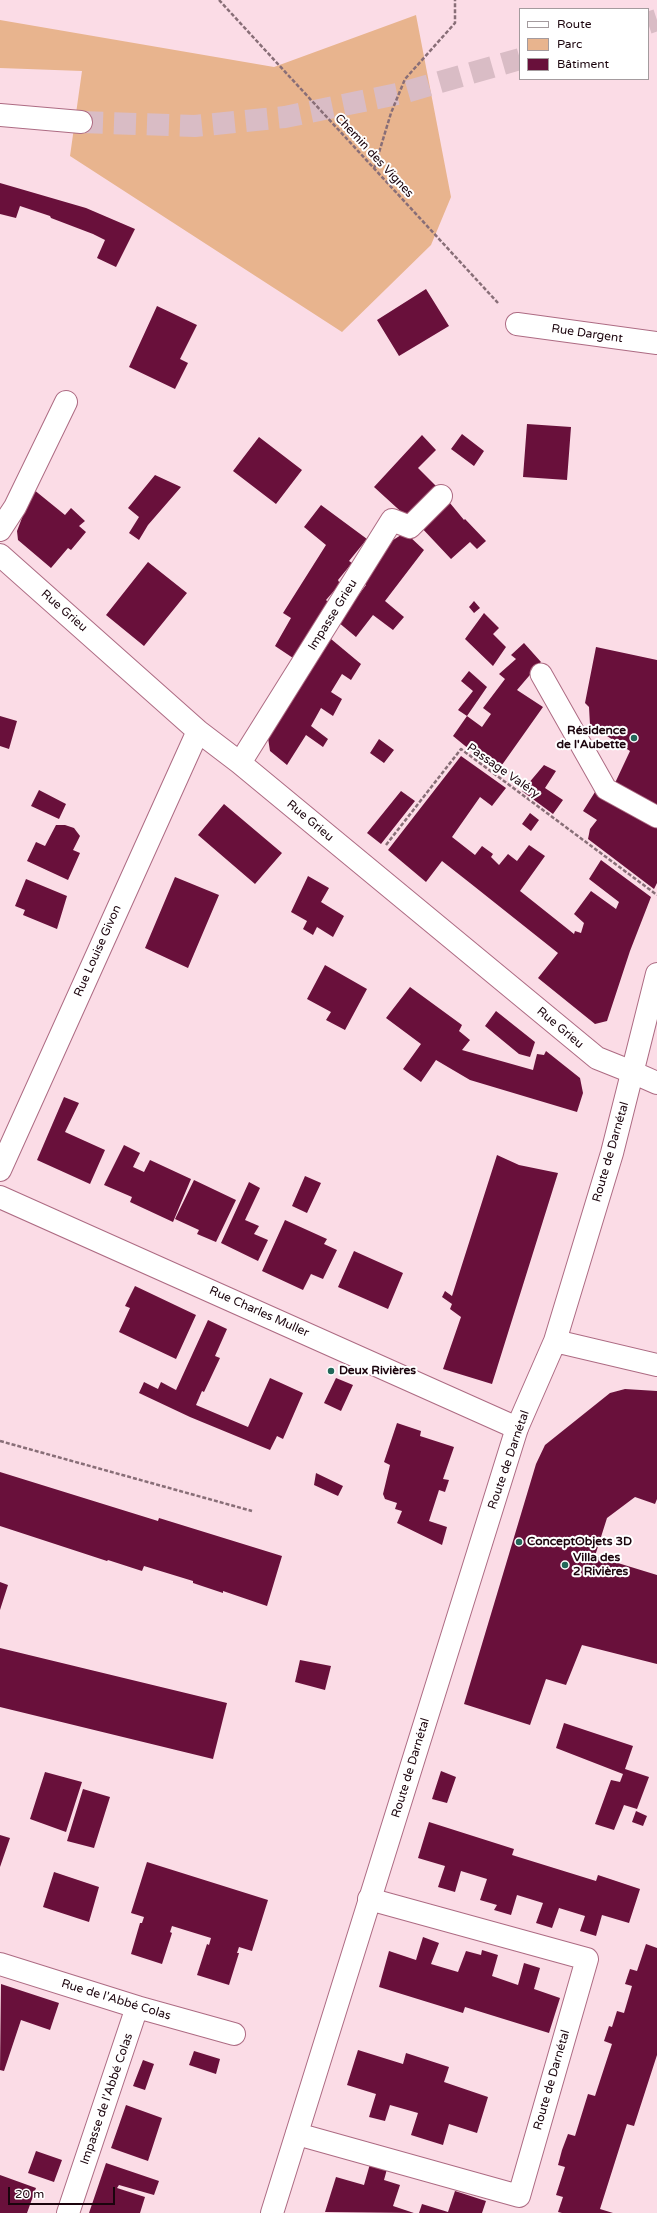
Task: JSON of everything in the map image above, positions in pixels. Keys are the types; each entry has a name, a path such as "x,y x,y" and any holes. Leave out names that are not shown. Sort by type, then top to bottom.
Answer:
{"street":[{"path":"0,115 80,122"},
{"name":"Rue Dargent","path":"517,324 657,343"},
{"path":"0,530 15,507 66,402"},
{"name":"Impasse Grieu","path":"240,763 392,520 410,527 441,496"},
{"name":"Rue Grieu","path":"0,555 198,731 240,763 596,1058 657,1083"},
{"name":"Rue Louise Givon","path":"0,1170 198,731"},
{"name":"Route de Darnétal","path":"272,2213 517,1428 555,1341 612,1153 657,974"},
{"name":"Rue Charles Muller","path":"0,1197 517,1428"},
{"path":"555,1341 657,1365"},
{"name":"Route de Darnétal","path":"297,2134 519,2196 587,1959 369,1899"},
{"name":"Rue de l'Abbé Colas","path":"0,1964 138,2007 234,2034"},
{"name":"Impasse de l'Abbé Colas","path":"68,2213 138,2007"}],"lane":[{"path":"541,674 606,789 657,817"}],"path":[{"name":"Chemin des Vignes","path":"219,0 517,324"},
{"path":"374,169 391,113 405,78 455,23 455,0"},
{"name":"Passage Valéry","path":"367,869 461,749 657,895"},
{"path":"0,1441 252,1511"}],"green space":[{"path":"416,15 451,197 431,245 342,332 70,156 82,71 0,68 0,20 274,67"}],"building":[{"path":"0,183 86,208 135,229 116,267 97,258 105,240 93,234 51,218 50,216 20,206 16,218 0,214"},
{"path":"426,289 449,326 399,356 377,320"},
{"path":"157,306 197,325 180,359 188,363 175,389 129,367"},
{"path":"527,424 571,427 567,480 523,477"},
{"path":"462,434 484,451 474,466 451,449"},
{"path":"422,435 436,450 418,468 437,487 408,518 374,487"},
{"path":"259,437 302,470 276,504 233,471"},
{"path":"155,475 181,487 148,525 139,540 129,533 139,517 128,508"},
{"path":"33,489 65,515 71,508 85,521 79,526 86,532 71,550 68,548 51,568 18,540 17,531"},
{"path":"445,497 464,520 465,519 486,541 477,549 470,542 451,559 419,525"},
{"path":"321,505 367,539 349,561 352,563 338,580 340,584 326,600 328,602 293,658 275,646 291,618 283,613 326,545 304,527"},
{"path":"401,535 409,536 424,550 385,601 404,617 393,630 373,615 356,637 338,622 366,585 364,583 390,542"},
{"path":"148,562 187,593 144,646 106,615"},
{"path":"474,601 480,608 474,613 469,607"},
{"path":"484,613 499,628 493,634 506,647 493,666 465,639"},
{"path":"331,639 361,664 351,680 342,674 331,692 342,699 333,716 321,708 311,726 328,739 323,747 306,735 287,765 270,751 268,738"},
{"path":"524,643 541,662 517,690 543,707 497,772 453,736 467,716 482,727 491,714 483,708 505,679 499,674 516,659 511,655"},
{"name":"Résidence de l'Aubette","path":"596,647 657,660 657,807 615,783 630,751 590,725 589,707 585,703"},
{"path":"469,671 487,687 467,716 458,710 473,691 461,681"},
{"path":"0,716 17,721 9,749 0,746"},
{"path":"379,739 394,750 384,763 370,753"},
{"path":"461,756 506,788 492,806 480,797 452,837 475,855 482,846 493,854 491,857 499,865 508,854 517,861 529,845 545,856 520,891 574,934 575,931 581,933 584,923 574,914 591,891 616,909 619,902 589,879 601,860 651,897 630,951 607,1021 595,1024 538,978 558,953 442,861 426,882 388,850"},
{"path":"544,765 556,771 545,788 563,800 553,814 522,791"},
{"path":"39,790 66,804 59,819 31,806"},
{"path":"401,791 415,801 381,844 367,833"},
{"path":"595,792 657,826 657,883 654,889 588,839 590,829 597,820 583,811"},
{"path":"224,804 282,853 255,884 198,835"},
{"path":"530,813 539,820 531,831 522,824"},
{"path":"56,825 65,825 74,828 80,836 73,850 80,853 68,880 27,861 36,842 45,846"},
{"path":"308,876 329,888 321,902 344,916 333,937 317,927 313,935 303,929 307,921 291,912"},
{"path":"175,877 219,895 188,968 145,948"},
{"path":"26,879 67,896 57,929 23,915 25,910 15,906"},
{"path":"325,965 367,989 345,1030 326,1020 331,1012 307,999"},
{"path":"410,987 462,1025 459,1031 470,1040 462,1050 533,1070 537,1054 544,1055 546,1051 580,1078 583,1093 577,1112 470,1080 436,1060 421,1082 403,1069 421,1044 386,1018"},
{"path":"496,1011 535,1042 530,1057 519,1054 485,1026"},
{"path":"64,1097 79,1103 65,1132 105,1150 90,1184 37,1160"},
{"path":"124,1145 140,1153 133,1167 144,1172 150,1160 191,1179 173,1222 130,1202 132,1197 104,1185"},
{"path":"497,1155 519,1165 558,1173 492,1384 443,1369 461,1317 450,1309 452,1304 442,1297 445,1291 452,1296"},
{"path":"305,1176 321,1183 307,1213 292,1206"},
{"path":"194,1180 236,1200 216,1242 197,1234 199,1230 175,1219"},
{"path":"249,1182 260,1188 245,1220 259,1226 254,1234 268,1240 258,1261 221,1243"},
{"path":"285,1220 327,1239 324,1244 337,1250 323,1279 311,1274 303,1290 262,1271"},
{"path":"354,1251 403,1273 388,1309 338,1287"},
{"path":"135,1286 196,1315 176,1359 119,1332 130,1308 125,1306"},
{"path":"208,1320 227,1329 215,1356 220,1358 204,1392 202,1391 196,1405 248,1427 270,1378 303,1393 283,1439 277,1436 270,1450 190,1417 139,1393 144,1382 158,1389 161,1382 176,1390"},
{"path":"336,1378 353,1385 341,1411 324,1403"},
{"name":"Villa des 2 Rivières","path":"625,1389 657,1391 657,1499 655,1504 635,1497 607,1518 595,1556 657,1575 657,1664 582,1645 566,1685 546,1679 530,1725 464,1704 536,1464 545,1445 610,1393"},
{"path":"397,1423 421,1431 420,1436 454,1447 443,1479 449,1480 445,1492 439,1490 429,1521 447,1527 442,1545 397,1523 402,1511 395,1509 397,1503 385,1499 383,1494 390,1465 384,1462"},
{"path":"0,1472 158,1521 159,1518 282,1556 267,1606 223,1591 223,1593 193,1583 193,1581 144,1566 142,1571 0,1526"},
{"path":"316,1473 343,1486 338,1496 314,1485"},
{"path":"0,1582 8,1585 0,1610"},
{"path":"0,1648 227,1703 213,1759 0,1707"},
{"path":"300,1660 331,1666 325,1690 295,1682"},
{"path":"564,1723 633,1746 625,1769 649,1777 637,1809 624,1805 614,1830 595,1824 611,1780 620,1782 623,1774 556,1748"},
{"path":"441,1771 456,1777 447,1803 432,1799"},
{"path":"45,1772 82,1782 66,1832 30,1819"},
{"path":"83,1789 110,1797 94,1848 67,1841"},
{"path":"636,1811 647,1816 643,1826 632,1822"},
{"path":"429,1822 514,1849 512,1855 596,1881 598,1875 640,1889 629,1923 602,1915 596,1936 580,1931 585,1916 559,1908 552,1928 536,1923 543,1903 517,1895 511,1915 494,1910 497,1905 480,1900 487,1879 461,1871 455,1892 438,1887 445,1866 418,1858"},
{"path":"0,1835 10,1838 0,1867"},
{"path":"147,1862 268,1900 252,1951 239,1947 237,1953 239,1953 229,1985 197,1975 207,1944 209,1945 211,1938 172,1926 170,1932 172,1933 162,1964 131,1954 140,1923 142,1923 144,1917 131,1913"},
{"path":"54,1872 99,1887 89,1922 43,1907"},
{"path":"423,1937 439,1943 431,1964 458,1972 466,1951 481,1955 482,1950 498,1955 492,1976 518,1985 524,1963 540,1968 534,1989 560,1998 549,2033 465,2007 463,2013 379,1987 389,1951 416,1960"},
{"path":"646,1944 657,1948 657,2055 634,2126 627,2124 600,2209 613,2213 558,2212 563,2197 556,2195 565,2167 558,2165 562,2150 568,2134 575,2136 588,2094 595,2096 612,2044 604,2041 609,2026 612,2027 617,2011 624,2013 632,1986 625,1984 630,1969 637,1971"},
{"path":"1,1984 59,2003 50,2030 21,2020 4,2071 0,2070"},
{"path":"358,2050 403,2064 406,2053 449,2067 444,2082 488,2097 477,2133 449,2124 443,2145 411,2135 418,2113 390,2105 385,2121 369,2117 376,2094 347,2085"},
{"path":"194,2051 220,2059 216,2074 189,2065"},
{"path":"143,2060 154,2064 145,2090 133,2086"},
{"path":"126,2105 162,2118 148,2161 111,2148"},
{"path":"36,2151 62,2160 54,2182 28,2173"},
{"path":"106,2163 159,2181 154,2195 119,2185 117,2188 145,2197 140,2213 89,2213"},
{"path":"370,2164 387,2169 384,2180 400,2185 393,2206 414,2213 325,2212 336,2177 364,2185"},
{"path":"0,2175 36,2188 27,2213 0,2213"},
{"path":"455,2191 486,2201 482,2213 419,2213 422,2204 448,2212"}],"tunnel":[{"path":"649,23 657,20"},
{"path":"81,122 195,126 285,117 402,93 519,59"}],"place":[{"name":"Résidence de l'Aubette","path":"634,738"},
{"name":"Deux Rivières","path":"331,1371"},
{"name":"ConceptObjets 3D","path":"519,1542"},
{"name":"Villa des 2 Rivières","path":"565,1565"}]}
